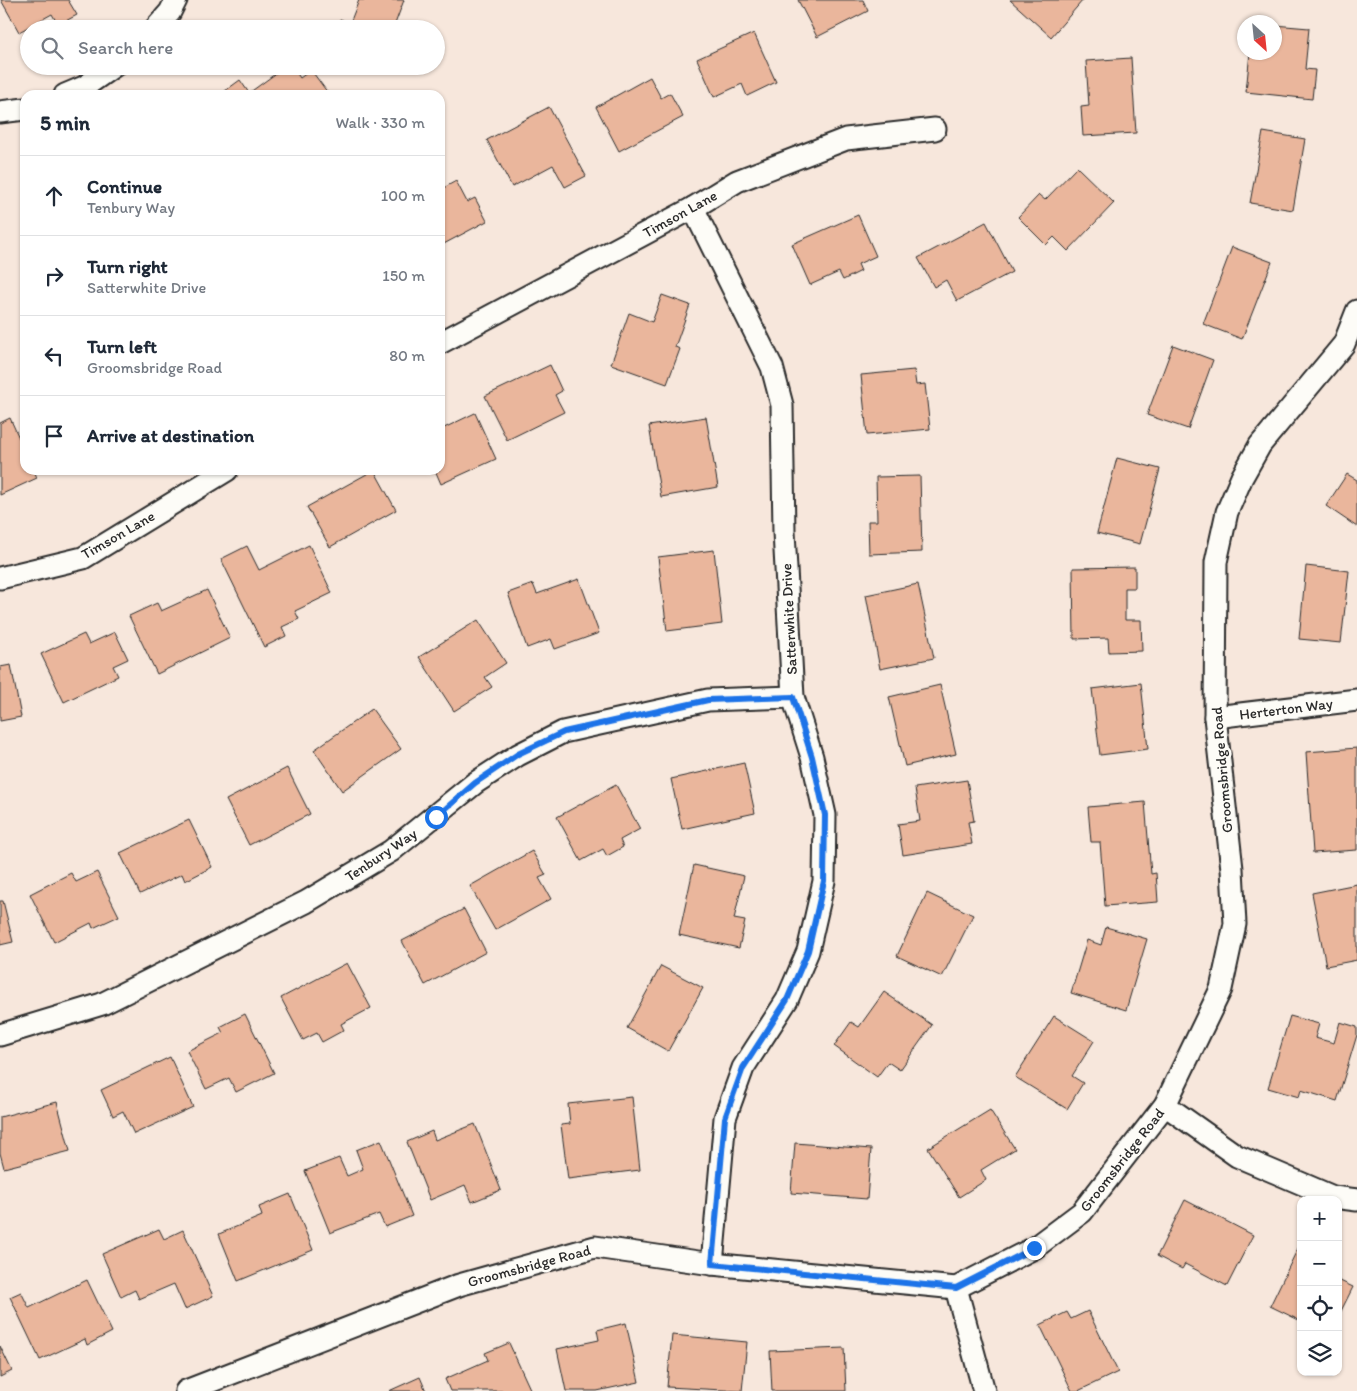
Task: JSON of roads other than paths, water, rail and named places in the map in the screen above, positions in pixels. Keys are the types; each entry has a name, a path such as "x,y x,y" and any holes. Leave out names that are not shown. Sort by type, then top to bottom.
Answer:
{"street":[{"path":"163,20 170,12 176,0"},
{"path":"79,90 102,75"},
{"path":"0,112 20,110"},
{"name":"Timson Lane","path":"445,340 693,208 737,181 846,139 935,129"},
{"name":"Satterwhite Drive","path":"693,208 772,368 782,405 784,532 793,697 812,757 825,815 824,881 808,951 787,1000 743,1068 725,1118 712,1264"},
{"name":"Groomsbridge Road","path":"186,1391 459,1285 595,1247 712,1264 956,1288 1034,1248 1082,1212 1165,1105 1221,989 1235,924 1232,869 1216,717 1216,562 1227,512 1242,477 1260,445 1344,344 1357,311"},
{"name":"Timson Lane","path":"0,578 83,558 219,475"},
{"name":"Tenbury Way","path":"0,1035 102,1004 306,902 391,852 482,778 518,754 564,732 708,700 793,697"},
{"name":"Herterton Way","path":"1216,717 1357,700"},
{"path":"1165,1105 1237,1156 1333,1197 1357,1200"},
{"path":"956,1288 984,1391"}]}
